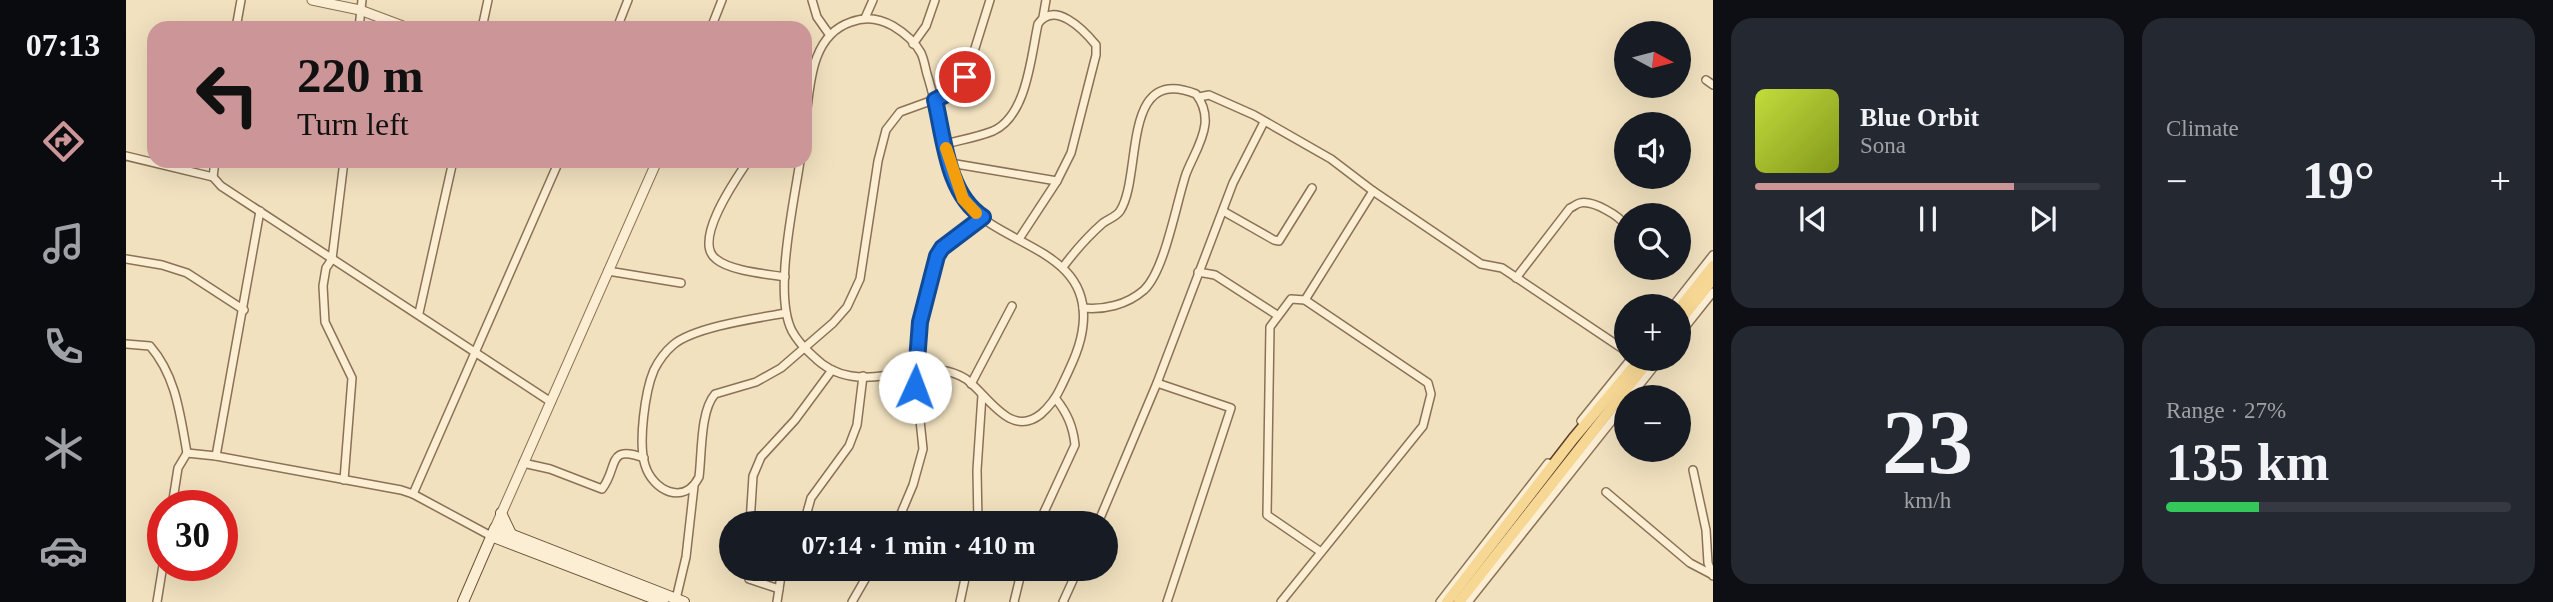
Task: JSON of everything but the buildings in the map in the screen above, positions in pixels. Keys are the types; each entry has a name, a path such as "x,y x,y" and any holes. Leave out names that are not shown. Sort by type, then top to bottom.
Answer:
{"main road":[{"path":"1691,294 1713,267"},
{"path":"1691,306 1713,278"},
{"path":"1447,602 1573,439 1630,371"},
{"path":"1459,602 1641,371"},
{"path":"501,513 509,538"},
{"path":"463,602 493,532 634,587 680,600"},
{"path":"486,549 509,538"},
{"path":"634,587 663,602"}],"street":[{"path":"237,21 241,0"},
{"path":"312,0 361,5 394,21"},
{"path":"484,21 488,0"},
{"path":"620,21 628,0"},
{"path":"714,21 722,0"},
{"path":"812,0 817,17 829,34"},
{"path":"865,18 873,0"},
{"path":"913,44 926,26 935,0"},
{"path":"786,313 686,337 673,345 654,372 646,404 643,458 650,476 668,491 684,493 699,477 706,416 712,398 720,391 768,376 840,315 856,291 878,161 887,130 900,112 957,89 972,64 990,0"},
{"path":"945,144 994,131 1015,110 1025,85 1046,0"},
{"path":"1019,239 1058,181 1071,153 1096,55 1096,44 1073,21 1049,13 1042,17"},
{"path":"799,168 785,277 786,313 792,331 804,348 832,370 853,377 939,370 957,374 998,411 1022,423 1036,418 1056,399 1080,340 1083,308 1080,294 1063,267 983,217 963,199 950,163 921,53 903,32 889,24 865,18 836,28 829,34 812,71"},
{"path":"1706,79 1713,85"},
{"path":"1063,267 1103,223 1119,213 1127,195 1140,121 1149,99 1157,92 1172,89 1193,92 1199,97 1205,114 1205,127 1186,173 1165,247 1151,281 1143,290 1117,305 1097,309 1083,308"},
{"path":"1199,97 1209,95 1223,100 1332,159 1373,191 1481,264 1502,268 1614,343"},
{"path":"1103,511 1157,383 1233,183 1264,122"},
{"path":"126,156 147,161"},
{"path":"950,163 1058,181"},
{"path":"176,168 213,177 221,186 419,313 551,402"},
{"path":"213,177 214,168"},
{"path":"343,168 332,259 326,268 323,286 325,322 352,378 344,480"},
{"path":"419,313 451,168"},
{"path":"413,494 556,168"},
{"path":"187,453 216,456 413,494 477,528 493,532 654,168"},
{"path":"743,168 710,231 707,243 710,252 715,259 725,264 785,277"},
{"path":"1223,211 1279,241 1312,188"},
{"path":"1305,300 1373,191"},
{"path":"1516,278 1570,208 1580,203 1588,204 1614,215"},
{"path":"216,456 260,211"},
{"path":"902,511 923,449 915,372 920,322 937,256 942,248 983,217"},
{"path":"1682,294 1713,255"},
{"path":"126,259 162,265 187,273 244,310"},
{"path":"608,271 681,283"},
{"path":"1198,272 1215,275 1277,315"},
{"path":"1691,320 1713,292"},
{"path":"1281,602 1423,426 1432,394 1428,383 1305,300 1291,299 1270,327 1267,515 1321,552"},
{"path":"971,384 1012,306"},
{"path":"126,344 150,346 166,367 178,404 187,453 178,468 175,490"},
{"path":"751,511 753,476 761,457 795,420 832,370"},
{"path":"1440,602 1622,371"},
{"path":"1639,385 1651,371"},
{"path":"807,511 811,498 849,446 857,425 863,376"},
{"path":"1157,383 1231,408 1167,602"},
{"path":"978,511 977,470 982,395"},
{"path":"1045,511 1075,445 1074,432 1067,415 1056,399"},
{"path":"1468,602 1614,418"},
{"path":"523,463 550,469 602,489 616,457 629,453 643,458"},
{"path":"1693,470 1706,530 1708,563 1712,575"},
{"path":"680,600 694,485"},
{"path":"1606,492 1690,563 1712,575"},
{"path":"157,602 160,581"},
{"path":"755,581 779,589"},
{"path":"777,602 780,581"},
{"path":"852,602 864,581"},
{"path":"960,602 964,581"},
{"path":"1014,602 1019,581"},
{"path":"1063,602 1072,581"}],"slow traffic":[{"path":"946,148 963,199 976,213"}],"route":[{"path":"915,387 920,322 937,256 942,248 983,217 974,212 963,199 949,160 935,100 957,89 965,77"}]}
